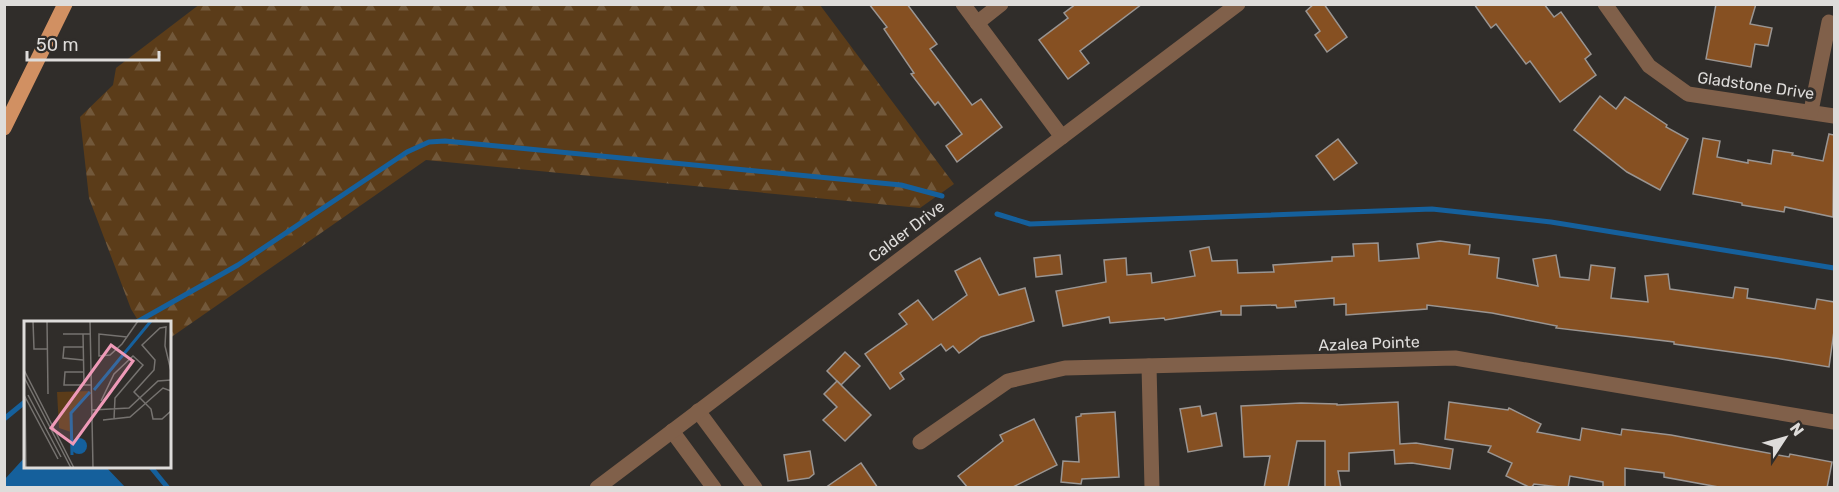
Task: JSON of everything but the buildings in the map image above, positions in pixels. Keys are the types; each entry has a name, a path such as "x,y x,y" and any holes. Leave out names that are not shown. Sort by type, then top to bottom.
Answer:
{"main road":[{"path":"4,128 65,4"}],"street":[{"path":"963,4 1062,137"},
{"path":"977,23 1001,4"},
{"name":"Calder Drive","path":"597,488 1238,4"},
{"name":"Gladstone Drive","path":"1605,4 1649,66 1688,94 1834,116"},
{"path":"1811,111 1829,21"},
{"name":"Azalea Pointe","path":"920,442 1008,381 1065,368 1455,358 1834,422"},
{"path":"1149,366 1152,488"},
{"path":"698,411 755,488"},
{"path":"672,431 714,488"}],"green space":[{"path":"200,4 820,5 954,184 920,208 426,160 171,337 171,321 138,321 131,309 89,198 80,117 113,85 116,68"}],"water":[{"path":"24,458 24,468 107,468 125,487 5,487 5,479"}],"waterway":[{"path":"139,321 238,265 407,152 429,142 445,141 901,185 942,196"},
{"path":"997,214 1030,224 1432,209 1551,222 1834,268"},
{"path":"4,419 24,403"},
{"path":"152,468 168,488"}]}
